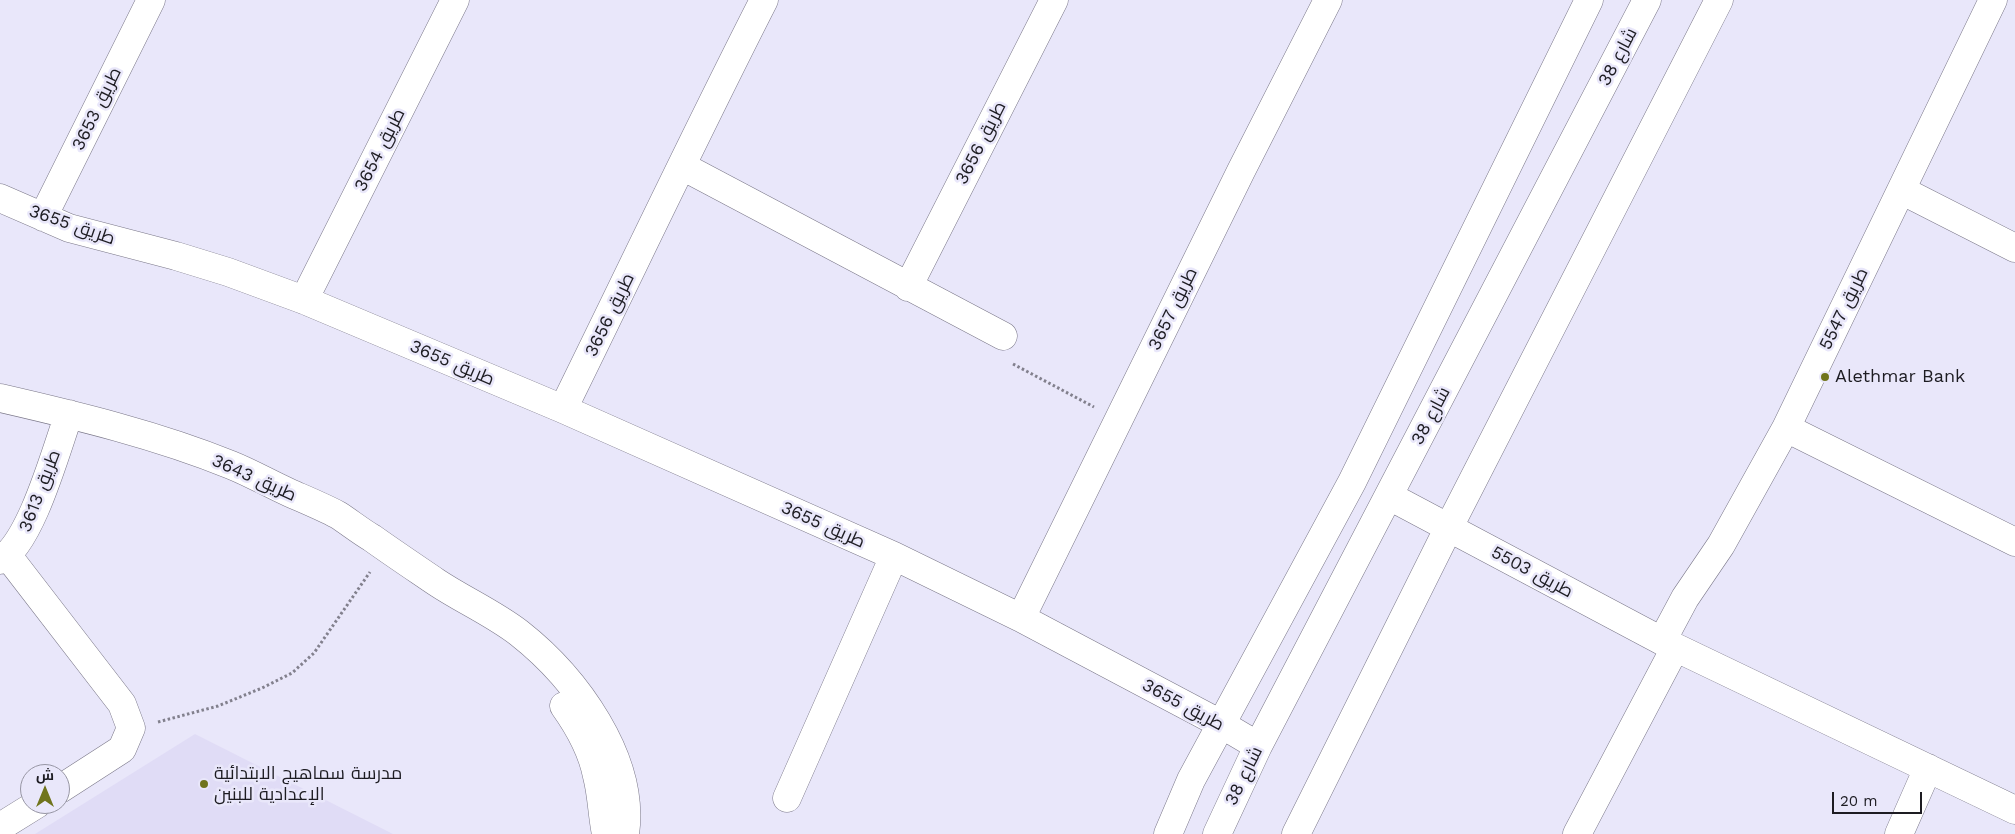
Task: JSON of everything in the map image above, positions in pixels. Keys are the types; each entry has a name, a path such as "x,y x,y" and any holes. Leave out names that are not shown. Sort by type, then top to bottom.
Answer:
{"street":[{"name":"طريق 3653","path":"44,217 151,0"},
{"name":"طريق 3654","path":"304,300 456,0"},
{"name":"طريق 3656","path":"564,409 703,120 764,0"},
{"name":"طريق 3656","path":"908,287 1054,0"},
{"name":"طريق 3657","path":"1021,618 1241,171 1328,0"},
{"path":"1168,834 1191,780 1352,482 1589,0"},
{"name":"شارع 38","path":"1216,834 1258,746 1648,0"},
{"path":"1296,834 1449,527 1719,0"},
{"name":"طريق 5547","path":"1669,645 1685,598 1721,545 1786,428 1994,0"},
{"path":"682,166 1003,336"},
{"path":"1901,190 2015,248"},
{"name":"طريق 3655","path":"0,198 69,228 219,269 304,300 564,409 894,556 1021,618 1221,724 1258,746"},
{"name":"طريق 3643","path":"0,398 69,414 161,440 231,465 338,515 451,592 502,622 536,649 574,690 601,729 611,748 623,786 627,823 625,834"},
{"name":"طريق 3613","path":"4,558 23,537 69,414"},
{"path":"1786,428 2015,542"},
{"name":"طريق 5503","path":"1389,496 1669,645 2015,810"},
{"path":"787,798 894,556"},
{"path":"4,558 122,704 131,728 122,749 70,783"},
{"name":"طريق 3643","path":"484,611 509,644 541,677 558,698 582,735 597,775 606,834"},
{"path":"1576,834 1669,645"},
{"path":"1899,834 1928,768"},
{"path":"0,827 21,814"}],"path":[{"path":"1003,336 1010,362 1118,420"},
{"path":"131,728 218,706 292,673 314,653 387,549"}],"shaded area":[{"name":"مدرسة سماهيج الابتدائية الإعدادية للبنين","path":"195,734 393,834 35,834 70,814 70,812"}],"place":[{"name":"Alethmar Bank","path":"1825,377"},
{"name":"مدرسة سماهيج الابتدائية الإعدادية للبنين","path":"204,784"}]}
